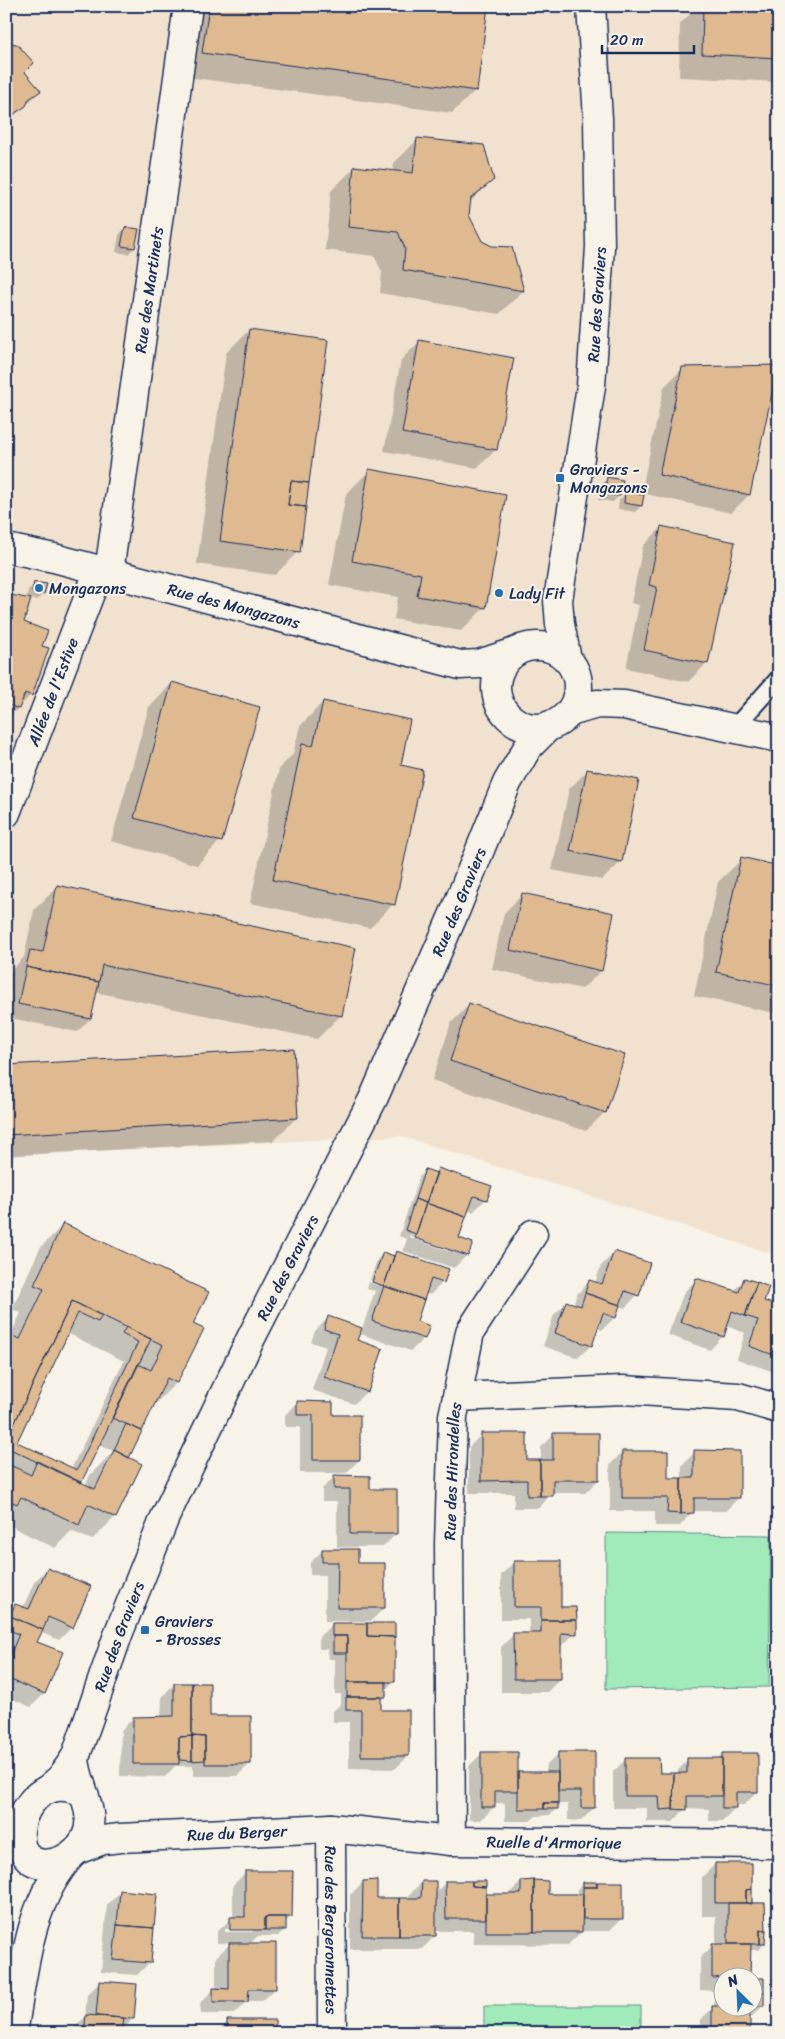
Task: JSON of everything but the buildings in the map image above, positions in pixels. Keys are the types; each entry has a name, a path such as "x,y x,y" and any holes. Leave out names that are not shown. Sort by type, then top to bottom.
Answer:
{"street":[{"name":"Rue des Martinets","path":"104,571 188,6"},
{"name":"Rue des Graviers","path":"522,649 550,620 558,600 591,386 600,247 598,119 590,6"},
{"name":"Rue des Mongazons","path":"6,548 104,571 460,664 479,664 522,649"},
{"name":"Allée de l'Estive","path":"6,813 15,762 104,571"},
{"name":"Rue des Graviers","path":"558,600 560,624 571,665"},
{"path":"624,705 602,694 556,650 542,646 522,649 504,662 498,674 496,688 503,708 518,723 531,728 597,704 624,705 779,738"},
{"name":"Rue des Mongazons","path":"460,664 478,676 503,708"},
{"path":"560,718 576,699 578,685 571,665"},
{"name":"Rue des Graviers","path":"503,708 512,759 507,783"},
{"name":"Rue des Graviers","path":"44,1792 61,1778 75,1758 119,1632 165,1517 251,1338 374,1097 456,909 507,783 528,747 560,718"},
{"path":"457,1397 470,1332 533,1234"},
{"name":"Rue des Hirondelles","path":"451,1841 449,1544 453,1416 457,1397 622,1390 738,1397 779,1410"},
{"path":"33,1925 53,1877 75,1851 88,1830 87,1801 75,1768 75,1758"},
{"path":"6,1809 44,1792 62,1787 76,1790 87,1801"},
{"path":"13,2033 33,1925 34,1894 18,1846 19,1835 21,1820 31,1802 44,1792"},
{"name":"Rue du Berger","path":"87,1801 96,1816 113,1826 144,1837"},
{"name":"Ruelle d'Armorique","path":"330,1828 451,1841 779,1844"},
{"name":"Rue du Berger","path":"75,1851 103,1840 330,1828"},
{"name":"Rue des Bergeronnettes","path":"330,1828 332,2033"},
{"path":"18,1846 34,1861 46,1864 59,1861 75,1851"}],"lane":[{"path":"734,728 779,678"}],"shaded area":[{"path":"6,6 779,6 779,1256 401,1136 6,1155"}],"green space":[{"path":"606,1533 771,1535 769,1687 606,1689"},
{"path":"484,2006 641,2006 641,2033 484,2033"}],"place":[{"name":"Graviers - Mongazons","path":"560,478"},
{"name":"Mongazons","path":"39,588"},
{"name":"Lady Fit","path":"499,593"},
{"name":"Graviers - Brosses","path":"145,1630"}]}
